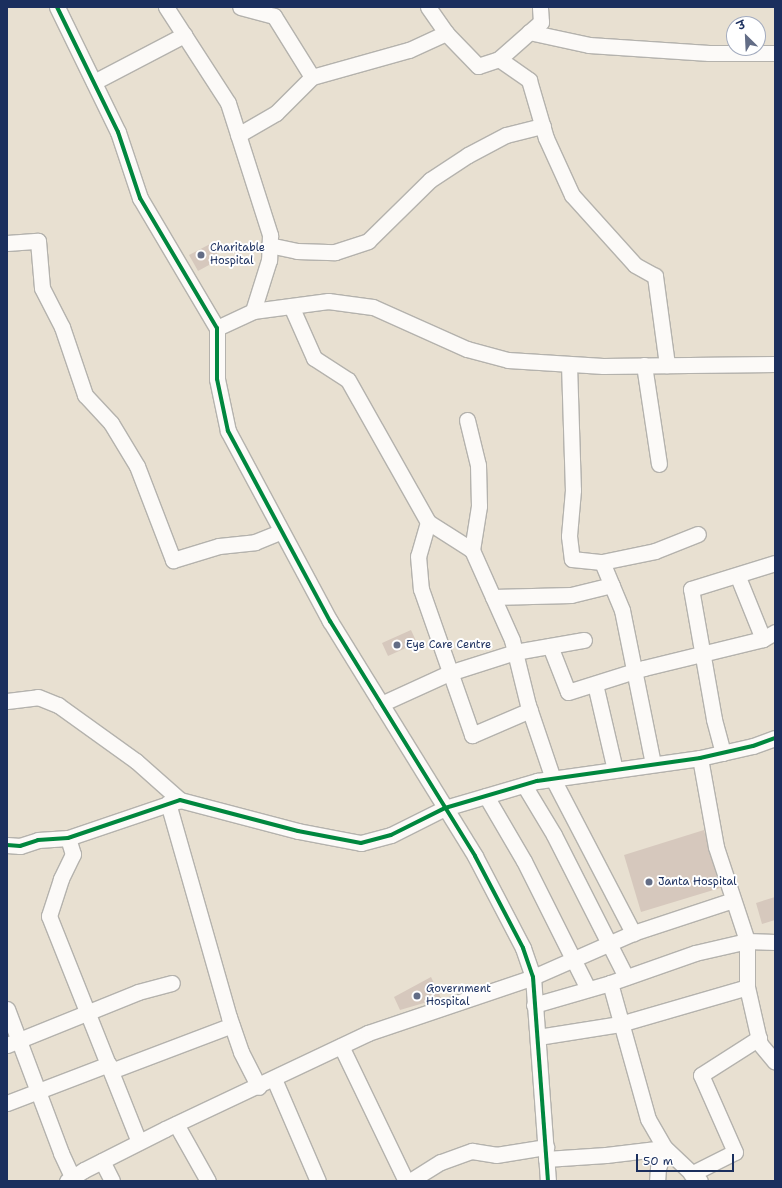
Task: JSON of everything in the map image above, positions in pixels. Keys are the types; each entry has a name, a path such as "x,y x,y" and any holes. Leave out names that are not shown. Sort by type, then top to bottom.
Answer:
{"street":[{"path":"57,7 118,132 140,198 217,328 217,379 228,431 280,532 330,622 475,856 524,948 533,977 548,1181"},
{"path":"166,7 228,103 270,235 269,260 253,311"},
{"path":"240,7 279,11 312,76"},
{"path":"428,7 446,33 478,66 499,59 541,22 540,7"},
{"path":"529,32 589,45 709,53 775,53"},
{"path":"238,135 276,113 312,76 409,50 446,33"},
{"path":"94,82 184,35"},
{"path":"499,59 529,80 542,126 572,195 635,265 655,276 667,365"},
{"path":"269,245 297,251 335,252 368,241 430,180 468,155 506,135 542,126"},
{"path":"7,243 38,241 42,288 62,327 85,394 111,423 137,466 173,560 219,546 255,542 280,532"},
{"path":"217,328 253,311 328,301 373,308 467,349 508,360 569,364 775,364"},
{"path":"291,306 314,358 348,380 428,522 472,550"},
{"path":"569,364 573,490 569,536 572,559 602,562 655,550 698,534"},
{"path":"644,365 659,464"},
{"path":"467,420 478,465 479,506 472,550 515,652 530,710 553,779 633,933"},
{"path":"428,522 418,556 421,589 449,673 472,735 530,710"},
{"path":"602,562 622,610 653,764"},
{"path":"723,753 702,655 691,589 738,577 775,563"},
{"path":"550,646 568,692 634,671 702,655 769,635 738,577"},
{"path":"493,597 571,595 612,586"},
{"path":"381,704 449,673 515,652 584,640"},
{"path":"596,684 615,770"},
{"path":"7,701 38,697 58,705 136,761 174,801 232,1025 258,1087"},
{"path":"7,845 20,846 38,840 68,838 174,801 298,832 361,843 391,835 445,808 524,785 553,779 700,758 753,746 775,738"},
{"path":"700,758 716,847 747,941 747,987 760,1044 775,1062"},
{"path":"524,785 554,835 611,943 626,977"},
{"path":"486,796 524,861 588,989"},
{"path":"68,838 72,854 60,879 49,916 138,1142"},
{"path":"7,1009 13,1043 37,1092 70,1179 138,1142 258,1087 368,1033 533,977 633,933 733,900"},
{"path":"534,1005 610,983 695,953 747,941 775,942"},
{"path":"13,1043 138,992 172,982"},
{"path":"610,983 620,1024 648,1119 665,1148 695,1178 735,1152 701,1076 759,1038"},
{"path":"538,1037 620,1024 747,987"},
{"path":"7,1103 232,1025"},
{"path":"341,1046 406,1181"},
{"path":"274,1079 318,1181"},
{"path":"176,1124 208,1181"},
{"path":"410,1181 441,1162 472,1151 496,1154 546,1153 606,1156 665,1148"},
{"path":"657,1181 658,1168 665,1148"},
{"path":"102,1161 112,1181"}],"building":[{"path":"212,243 220,259 198,271 189,255"},
{"path":"411,630 417,643 388,656 382,643"},
{"path":"704,830 720,888 641,912 624,855"},
{"path":"775,897 775,920 762,924 756,903"},
{"path":"431,977 441,998 400,1010 394,997"}],"cycle path":[{"path":"57,7 118,132 140,198 217,328 217,379 228,431 330,621 475,856 523,948 533,977 548,1181"},
{"path":"7,845 20,846 38,840 68,838 180,800 298,831 361,843 391,835 445,808 537,781 700,758 753,746 775,738"}],"place":[{"name":"Charitable Hospital","path":"201,255"},
{"name":"Eye Care Centre","path":"397,645"},
{"name":"Janta Hospital","path":"649,882"},
{"name":"Government Hospital","path":"417,996"}]}
